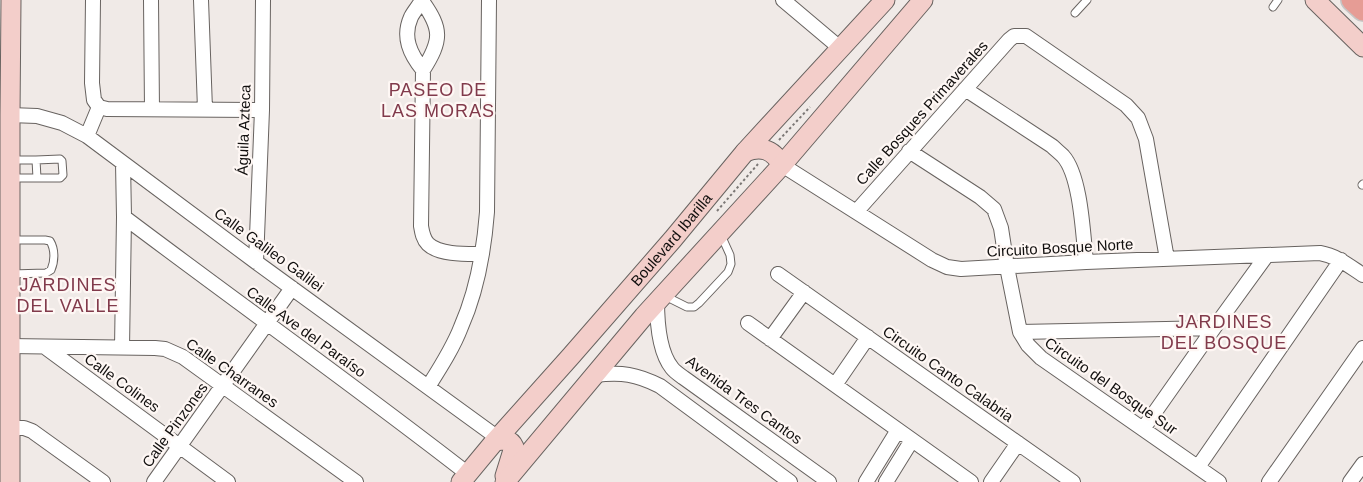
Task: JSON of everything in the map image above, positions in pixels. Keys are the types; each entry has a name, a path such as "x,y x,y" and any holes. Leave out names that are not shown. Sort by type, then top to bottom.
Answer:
{"main road":[{"path":"10,482 4,423 9,346 11,0"},
{"name":"Boulevard Ibarilla","path":"465,478 673,239 745,152 885,0"},
{"name":"Boulevard Ibarilla","path":"504,482 660,297 782,165 923,0"},
{"path":"1315,0 1363,47"},
{"path":"1352,0 1363,10"},
{"path":"745,152 754,148 763,149 777,156 782,165"},
{"path":"644,316 634,304 636,290 666,257 673,239"},
{"path":"497,439 508,440 514,447 504,482"}],"street":[{"path":"93,0 92,83 94,100 103,108 262,110"},
{"path":"151,0 152,109"},
{"path":"202,0 205,109"},
{"name":"Águila Azteca","path":"256,262 262,110 263,0"},
{"path":"428,388 462,327 471,298 485,237 487,212 489,0"},
{"path":"783,0 840,48"},
{"path":"423,70 412,55 407,39 411,16 422,1 434,20 437,34 433,53 423,70 422,236 428,244 445,252 482,254"},
{"name":"Calle Bosques Primaverales","path":"856,212 1009,40 1014,36 1026,36 1126,105 1138,118 1146,140 1167,259"},
{"path":"965,89 1052,146 1064,157 1077,187 1086,262"},
{"path":"86,136 103,108"},
{"name":"Calle Galileo Galilei","path":"10,115 37,116 62,123 86,136 497,439"},
{"name":"Circuito del Bosque Sur","path":"910,151 980,197 994,209 1001,228 1006,266 1020,332 1028,345 1041,358 1219,482"},
{"path":"122,348 123,163"},
{"name":"Circuito Bosque Norte","path":"782,165 932,260 947,267 961,269 1320,253 1331,255 1363,275"},
{"name":"Calle Ave del Paraíso","path":"124,217 402,423 465,478"},
{"path":"1143,429 1267,255"},
{"path":"1198,467 1340,260"},
{"name":"Circuito Canto Calabria","path":"778,274 1073,482"},
{"name":"Calle Pinzones","path":"154,482 292,288"},
{"path":"770,339 804,292"},
{"name":"Avenida Tres Cantos","path":"660,297 657,318 659,335 664,352 672,368 829,482"},
{"path":"748,323 971,482"},
{"path":"1020,332 1214,328"},
{"path":"835,386 868,337"},
{"name":"Calle Charranes","path":"9,346 165,349 173,352 184,357 224,385 356,482"},
{"name":"Calle Colines","path":"45,347 228,482"},
{"path":"1269,482 1363,348"},
{"path":"595,375 629,374 660,386 790,482"},
{"path":"4,423 32,431 103,482"},
{"path":"866,482 898,430"},
{"path":"886,482 912,440"},
{"path":"991,482 1018,443"},
{"path":"1350,482 1363,464"}],"lane":[{"path":"1075,13 1087,0"},
{"path":"1273,7 1278,0"},
{"path":"36,160 37,178"},
{"path":"36,160 61,160 63,175 60,178 37,178 10,169 36,160"},
{"path":"660,297 687,307 694,307 728,272 730,255 720,232"},
{"path":"9,240 45,240 50,241 53,246 53,265 51,270 46,273 9,274"}],"district":[{"name":"PASEO DE LAS MORAS","path":"438,100"},
{"name":"JARDINES DEL VALLE","path":"68,295"},
{"name":"JARDINES DEL BOSQUE","path":"1224,332"}]}
